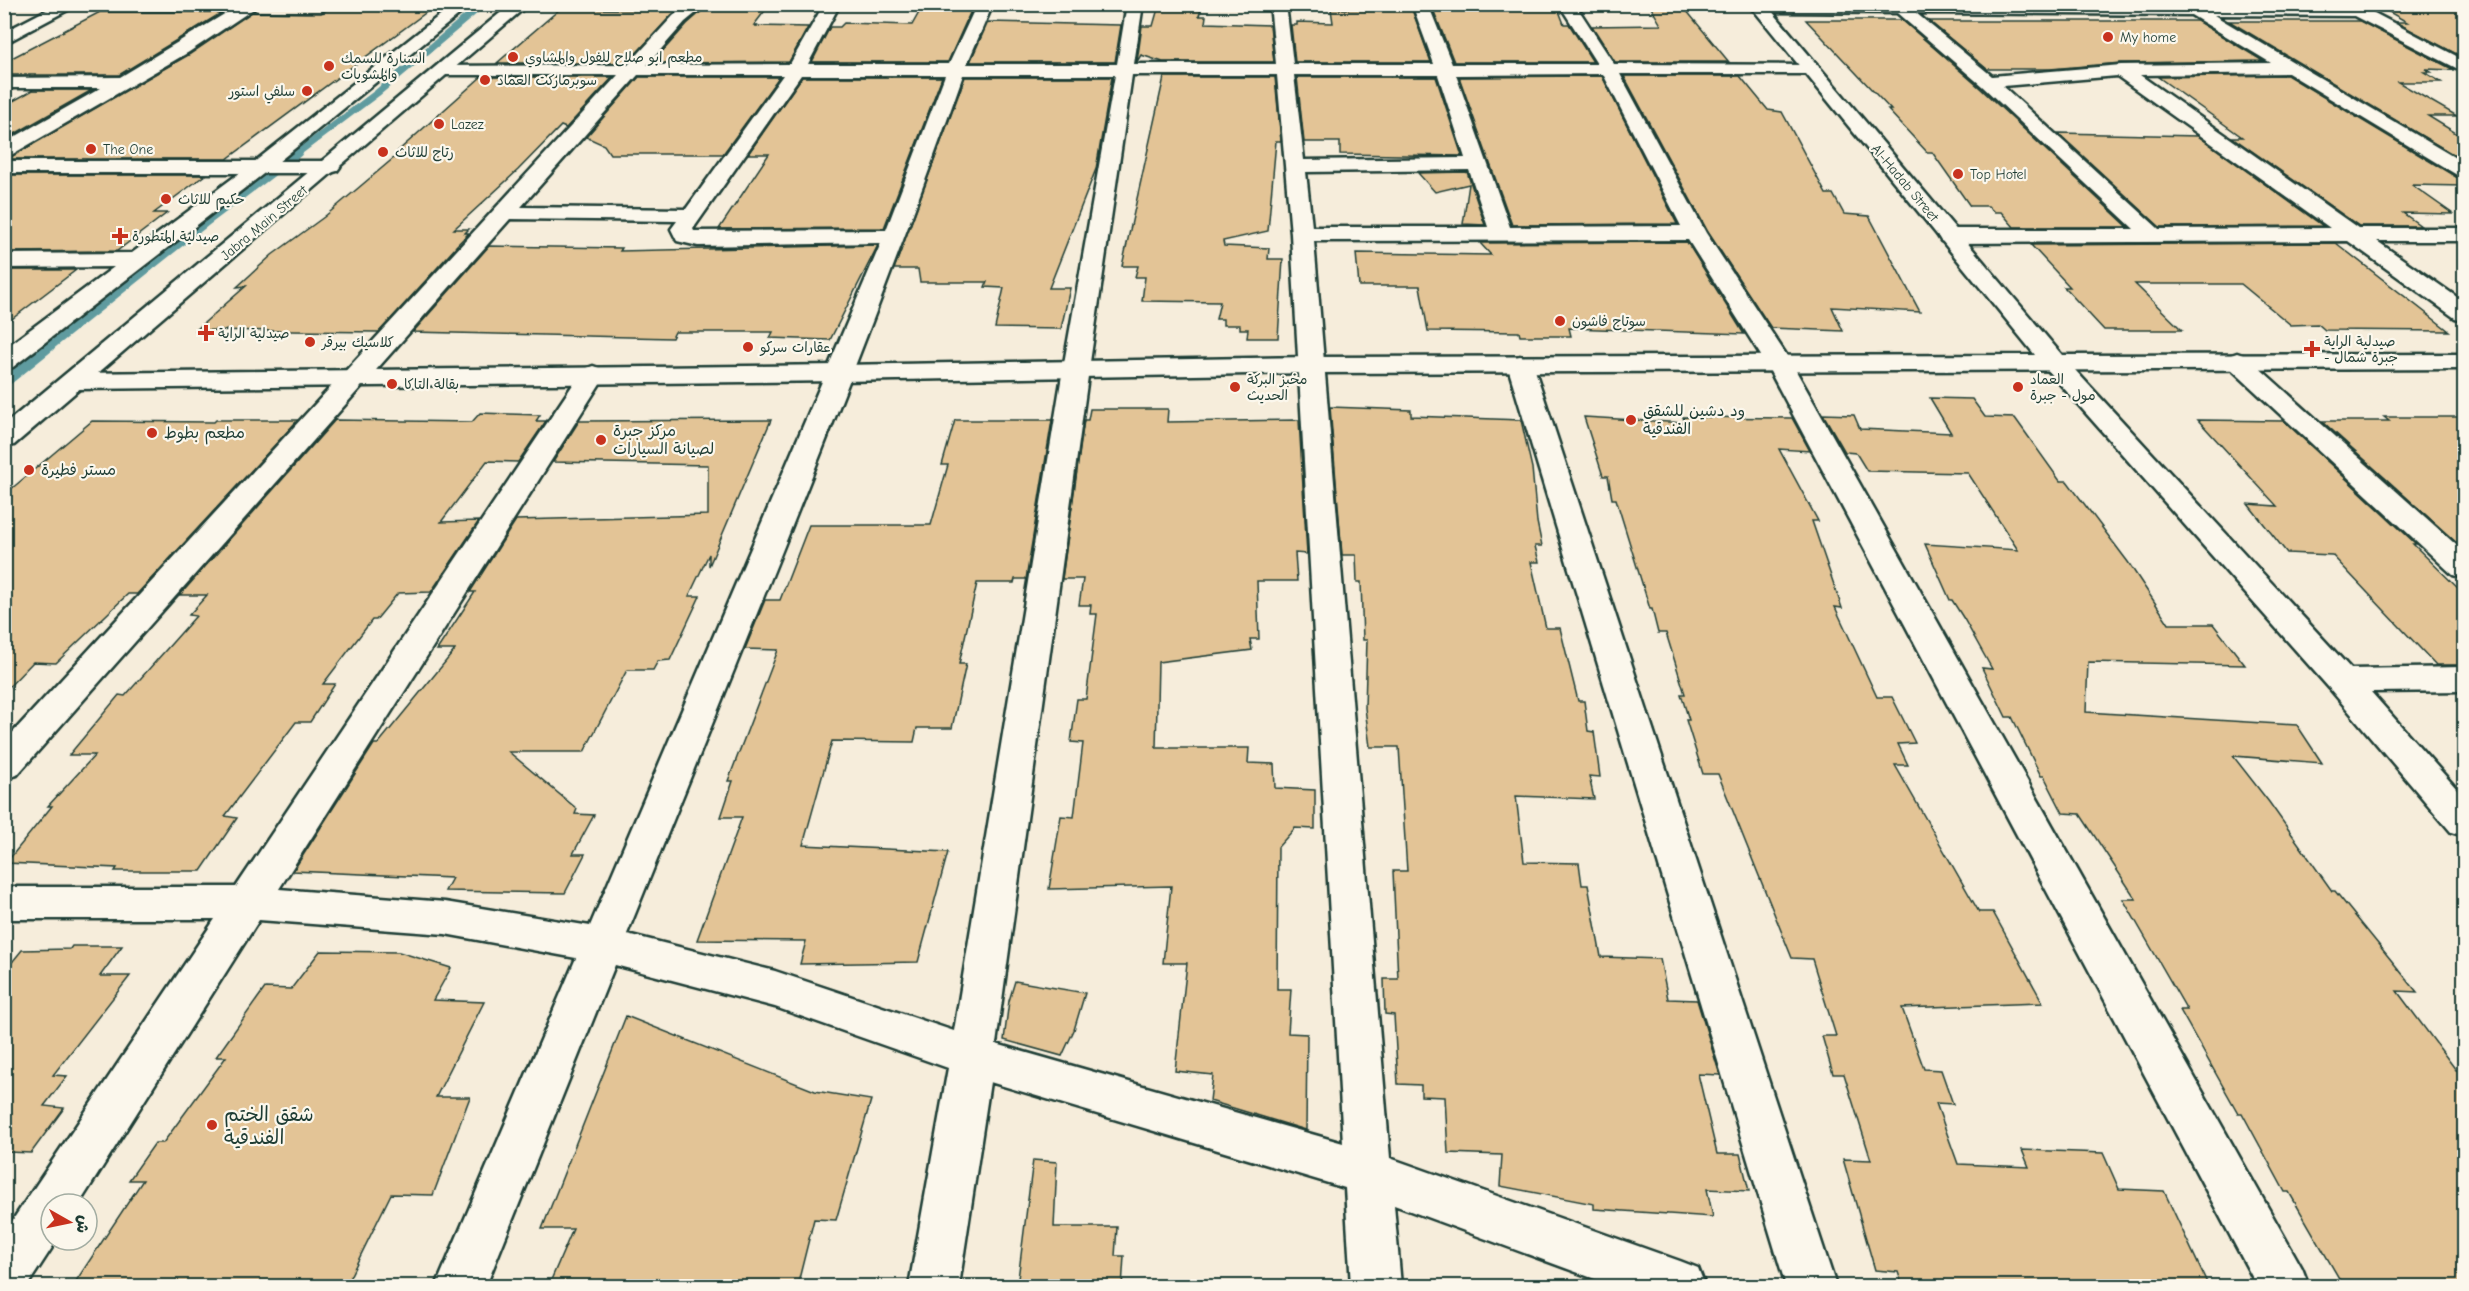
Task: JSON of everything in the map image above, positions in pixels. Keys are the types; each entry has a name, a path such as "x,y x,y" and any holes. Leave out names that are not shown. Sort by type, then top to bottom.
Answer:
{"street":[{"path":"4,39 71,4"},
{"path":"4,151 253,4"},
{"path":"4,362 260,167 464,4"},
{"name":"Jabra Main Street","path":"4,439 76,381 521,4"},
{"path":"4,766 679,19 699,4"},
{"path":"832,4 796,70 682,229 685,236 698,239 895,236"},
{"path":"461,1287 840,373 895,236 956,69 985,4"},
{"path":"934,1287 972,1057 1076,369 1135,4"},
{"path":"1278,4 1283,70 1302,234 1376,1287"},
{"path":"1420,4 1445,69 1501,233"},
{"path":"1567,4 1608,68 1695,233 1778,362 2284,1287"},
{"path":"1758,6 2196,10 2351,8 2464,67"},
{"name":"Al-Hadab Street","path":"1758,6 1808,69 2054,362 2342,681 2464,822"},
{"path":"1901,8 1988,82 2153,235"},
{"path":"2196,10 2464,171"},
{"path":"1988,82 2121,70 2293,68"},
{"path":"445,70 1808,69"},
{"path":"2121,70 2464,313"},
{"path":"4,83 124,82"},
{"path":"1294,166 1477,164"},
{"path":"4,167 330,167"},
{"path":"503,213 692,215"},
{"path":"1302,234 1695,233"},
{"path":"1949,236 2464,234"},
{"path":"4,261 138,260"},
{"path":"76,381 840,373 1312,365 2237,361 2463,364"},
{"path":"2237,361 2464,568"},
{"path":"1520,364 1811,1287"},
{"path":"60,1192 592,374"},
{"path":"2342,681 2464,679"},
{"path":"4,903 247,903 445,918 602,945 775,989 972,1057 1367,1172 1680,1287"},
{"path":"4,1278 39,1225"}],"building":[{"path":"722,4 770,4 754,25 756,26 808,27 789,62 652,63 687,24 703,10 717,10"},
{"path":"927,4 974,4 948,62 812,62 830,27 840,27 844,23 912,25 921,9 925,9"},
{"path":"1367,4 1410,4 1431,62 1295,62 1291,25 1297,25 1297,22 1333,23 1331,9 1367,9"},
{"path":"1431,4 1543,4 1544,7 1553,7 1555,11 1559,11 1564,24 1569,24 1593,62 1454,62"},
{"path":"1649,4 1681,4 1729,62 1615,62 1592,26 1661,25"},
{"path":"2375,4 2464,4 2464,58 2395,22 2407,22"},
{"path":"1159,5 1202,5 1199,16 1206,16 1205,23 1270,25 1274,62 1163,62 1141,55 1137,62 1142,26 1153,26"},
{"path":"432,8 227,159 6,159 190,54 252,12 321,13 328,9"},
{"path":"560,9 677,10 627,63 497,63"},
{"path":"100,12 223,12 119,75 4,75 4,62"},
{"path":"1806,20 1902,20 1980,88 2128,227 2014,227 2001,212 1994,212 1988,206 1970,206 1932,152 1927,152 1888,110 1891,110"},
{"path":"1929,21 2197,21 2263,61 2121,63 2050,69 1987,69"},
{"path":"2229,21 2360,21 2454,70 2426,69 2431,72 2424,72 2441,82 2398,82 2457,116 2428,116 2464,138 2464,161"},
{"path":"988,22 1121,25 1115,62 970,62"},
{"path":"2287,75 2456,177 2464,179 2464,186 2412,185 2453,214 2403,213 2421,226 2359,226 2232,137 2242,137 2158,77"},
{"path":"1602,76 1677,224 1512,225 1459,77"},
{"path":"1624,76 1740,76 1768,110 1782,112 1826,194 1833,194 1844,214 1869,216 1920,312 1832,307 1843,331 1771,328 1708,232"},
{"path":"481,77 613,77 566,128 561,126 518,170 454,229 469,229 465,233 469,233 379,332 196,330 246,286 237,287 272,255 324,217 402,151 398,151"},
{"path":"639,77 779,77 723,154 610,154 604,145 586,137"},
{"path":"802,77 942,77 884,228 719,229 769,154 748,154"},
{"path":"965,77 1112,77 1096,169 1049,288 1070,288 1061,329 995,328 1004,288 985,287 987,282 920,282 918,269 894,269"},
{"path":"1164,77 1275,77 1281,141 1276,141 1268,231 1223,241 1224,246 1269,248 1268,259 1283,259 1278,338 1247,338 1248,329 1240,329 1240,325 1223,325 1223,319 1216,319 1220,302 1142,301 1145,277 1135,277 1138,266 1122,266"},
{"path":"1297,77 1436,77 1462,156 1340,154 1340,142 1304,142"},
{"path":"33,90 92,90 4,140 4,106"},
{"path":"2058,133 2198,136 2323,226 2160,227"},
{"path":"1467,172 1485,225 1463,224 1469,184 1435,192 1418,173"},
{"path":"4,175 205,175 154,213 167,213 117,251 4,252"},
{"path":"1687,242 1744,334 1569,328 1571,336 1520,336 1519,332 1428,331 1420,286 1359,286 1356,253 1491,255 1480,243"},
{"path":"2336,243 2449,331 2325,330 2318,324 2291,325 2241,284 2135,284 2182,330 2104,330 2064,287 2070,287 2031,245"},
{"path":"878,245 830,340 770,338 773,332 675,332 672,338 413,332 489,246 622,248 620,251"},
{"path":"4,270 76,270 4,325"},
{"path":"1930,398 1972,399 1985,417 2015,418 2060,481 2067,481 2128,562 2169,624 2213,624 2245,665 2088,662 2086,712 2297,725 2322,763 2233,756 2269,802 2332,891 2335,891 2417,992 2397,991 2456,1070 2464,1070 2464,1287 2344,1287 2289,1192 2285,1192 2242,1113 2238,1113 2180,1010 2187,1010 2123,899 2136,899 2080,814 2063,813 2044,776 2041,776 2012,717 2006,717 1982,668 1992,669 1964,619 1950,600 1925,544 2018,550 1968,473 1867,471 1856,453 1845,452 1823,414 1854,415 1860,429 1951,433"},
{"path":"1330,407 1411,410 1411,416 1521,420 1532,468 1537,522 1542,546 1535,546 1539,562 1531,562 1546,628 1560,628 1578,701 1584,701 1588,731 1594,732 1600,777 1589,776 1594,799 1516,796 1524,862 1579,863 1582,885 1588,885 1601,957 1660,959 1668,999 1697,1000 1720,1075 1698,1074 1717,1154 1740,1154 1749,1191 1707,1189 1713,1217 1594,1209 1594,1204 1500,1186 1502,1155 1448,1153 1445,1097 1421,1096 1421,1085 1398,1084 1394,1015 1385,1014 1384,979 1398,979 1393,871 1407,871 1399,747 1370,747 1365,708 1367,640 1363,640 1361,582 1357,582 1356,555 1342,555"},
{"path":"1090,409 1168,409 1167,422 1299,420 1307,554 1295,553 1297,581 1257,581 1259,639 1250,639 1252,650 1158,662 1156,748 1249,748 1248,763 1274,764 1275,788 1315,790 1315,829 1295,828 1278,847 1277,989 1291,989 1288,1033 1307,1034 1306,1130 1210,1101 1213,1075 1175,1071 1187,963 1163,963 1171,886 1049,889 1061,816 1074,817 1083,743 1071,742 1077,699 1086,699 1097,614 1090,614 1091,605 1079,605 1083,579 1062,579 1084,420 1088,420"},
{"path":"480,413 540,415 536,421 546,421 518,462 487,461 441,522 479,521 431,592 398,593 376,620 372,620 323,684 335,684 310,722 296,722 225,816 237,818 201,871 115,871 117,868 6,863 52,806 48,806 95,755 69,755 119,695 125,696 196,616 189,615 207,595 180,595 335,420 472,422"},
{"path":"1584,417 1685,423 1683,417 1792,418 1810,451 1779,449 1818,521 1812,521 1842,608 1835,607 1877,697 1892,697 1915,743 1898,744 1908,765 1895,765 1979,912 1993,912 2043,1003 1902,1008 1924,1069 1941,1070 1953,1104 1936,1103 1958,1164 2029,1167 2022,1150 2103,1153 2119,1189 2164,1191 2208,1285 2166,1283 2168,1287 1903,1287 1898,1272 1875,1270 1843,1159 1871,1160 1844,1074 1833,1074 1822,1036 1836,1036 1812,959 1792,958 1718,774 1703,774 1686,720 1689,720 1681,694 1685,694 1666,633 1658,633 1616,499 1612,499 1608,476 1603,476"},
{"path":"2384,417 2464,417 2464,544 2458,544 2322,421 2389,421"},
{"path":"216,420 298,420 137,594 128,594 56,663 33,662 4,692 4,495 92,421 214,422"},
{"path":"771,420 709,566 709,554 689,596 700,596 670,660 658,661 653,670 627,670 584,752 509,752 577,809 575,814 594,815 573,854 585,854 565,893 445,891 452,878 293,871 374,744 378,744 455,650 437,650 475,592 470,592 516,520 708,515 708,465 553,462 579,421"},
{"path":"955,420 1052,420 1026,579 1015,579 1014,583 977,583 959,664 966,664 952,728 917,728 914,742 832,741 803,845 948,852 918,962 800,964 806,941 697,940 742,817 721,817 733,781 728,781 778,650 745,649 765,600 780,600 809,525 931,525 948,465 942,465"},
{"path":"2198,420 2284,421 2416,544 2413,544 2464,594 2464,665 2436,665 2332,555 2287,553 2248,504 2277,506"},
{"path":"72,946 122,946 100,976 130,976 53,1075 67,1076 44,1106 64,1108 31,1153 9,1152 4,1158 4,972 22,950 70,949"},
{"path":"320,951 399,952 451,968 433,1000 484,1002 436,1097 470,1097 433,1195 391,1194 345,1287 72,1287 95,1252 99,1252 99,1246 143,1180 129,1180 155,1143 163,1143 226,1057 216,1057 265,988 291,989"},
{"path":"1015,981 1085,993 1074,1030 1062,1056 1004,1040 1009,1001"},
{"path":"626,1016 815,1091 871,1100 836,1220 814,1219 797,1287 548,1287 573,1229 542,1229"},
{"path":"1033,1160 1057,1162 1054,1227 1117,1227 1115,1256 1124,1256 1122,1287 1017,1287"}],"waterway":[{"path":"296,154 377,93 483,4"},
{"path":"48,348 205,223 298,153"},
{"path":"4,383 50,346"}],"place":[{"name":"My home","path":"2108,37"},
{"name":"مطعم ابو صلاح للفول والمشاوي","path":"513,57"},
{"name":"السنارة للسمك والمشويات","path":"329,66"},
{"name":"سوبرماركت العماد","path":"485,80"},
{"name":"سلفي استور","path":"307,91"},
{"name":"Lazez","path":"439,124"},
{"name":"The One","path":"91,149"},
{"name":"رتاج للاثاث","path":"383,152"},
{"name":"Top Hotel","path":"1958,174"},
{"name":"حكيم للاثاث","path":"166,199"},
{"name":"صيدلية المتطورة","path":"120,236"},
{"name":"سوتاج فاشون","path":"1560,321"},
{"name":"صيدلية الراية","path":"206,333"},
{"name":"كلاسيك بيرقر","path":"310,342"},
{"name":"عقارات سركو","path":"748,347"},
{"name":"صيدلية الراية - جبرة شمال","path":"2312,349"},
{"name":"بقالة التاكا","path":"392,384"},
{"name":"مخبز البركة الحديث","path":"1235,387"},
{"name":"العماد مول - جبرة","path":"2018,387"},
{"name":"ود دشين للشقق الفندقية","path":"1631,420"},
{"name":"مطعم بطوط","path":"152,433"},
{"name":"مركز جبرة لصيانة السيارات","path":"601,440"},
{"name":"مستر فطيرة","path":"29,470"},
{"name":"شقق الختم الفندقية","path":"212,1125"}]}
